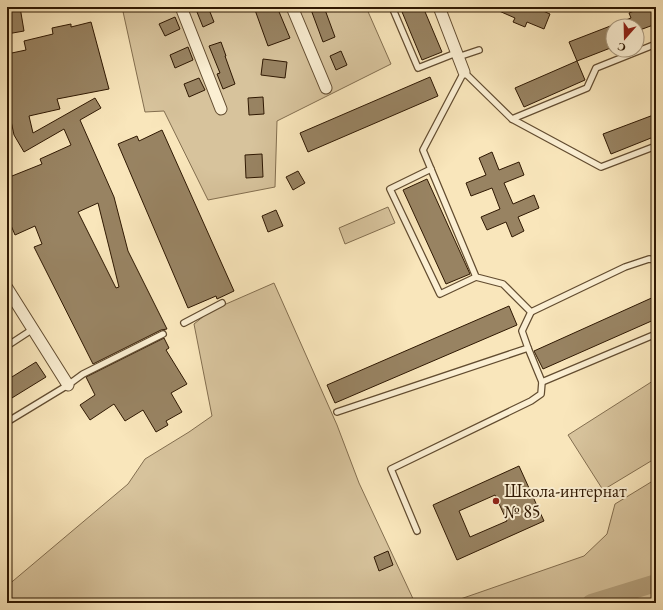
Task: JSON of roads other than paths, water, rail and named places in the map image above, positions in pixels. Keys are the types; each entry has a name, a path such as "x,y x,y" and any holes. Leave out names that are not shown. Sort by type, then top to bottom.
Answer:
{"street":[{"path":"181,7 221,109"},
{"path":"292,7 326,88"},
{"path":"438,7 464,72"},
{"path":"7,288 68,385"}],"lane":[{"path":"392,7 418,68 457,55 479,50"},
{"path":"512,119 587,88 596,68 656,44"},
{"path":"476,277 423,150 464,72 512,119 601,167 656,146"},
{"path":"431,169 390,189 440,294 476,277 503,284 531,312"},
{"path":"417,531 391,469 531,401 541,394 542,382 522,331 531,312 626,267 649,258 656,260"},
{"path":"184,323 222,303"},
{"path":"7,346 34,329"},
{"path":"7,422 68,385 83,374 163,334"},
{"path":"542,382 656,334"},
{"path":"337,412 528,348"}],"waterway":[{"path":"591,603 656,583"}],"place":[{"name":"Школа-интернат № 85","path":"496,501"}]}
